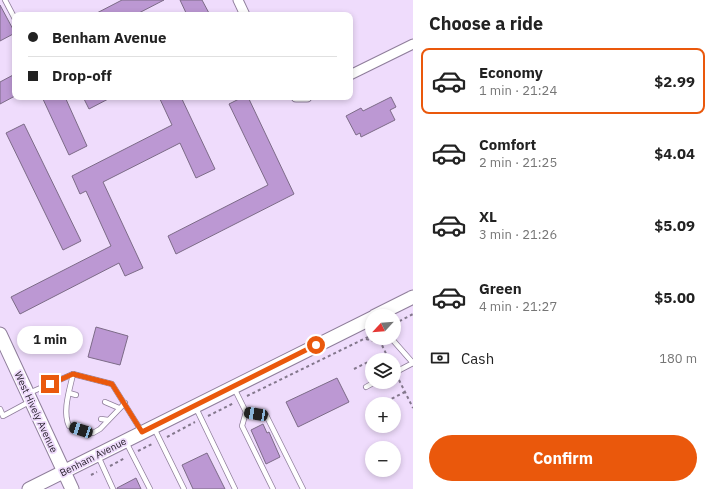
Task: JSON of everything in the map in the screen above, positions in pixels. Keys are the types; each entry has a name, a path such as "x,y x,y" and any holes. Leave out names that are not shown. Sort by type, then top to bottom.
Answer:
{"main road":[{"path":"389,309 413,297"},
{"name":"Benham Avenue","path":"29,489 365,321"},
{"name":"West Hively Avenue","path":"0,334 72,489"}],"street":[{"path":"238,0 244,12"},
{"path":"353,74 413,44"}],"lane":[{"path":"5,0 12,13"},
{"path":"397,345 413,363 401,369"},
{"path":"73,374 67,409 67,421 69,426 93,433 100,429 125,403"},
{"path":"0,410 3,416 29,397 73,374 112,384 125,403 160,440 184,489"},
{"path":"233,387 246,412 242,426 273,489"},
{"path":"69,393 76,395"},
{"path":"105,402 119,408"},
{"path":"195,406 235,489"},
{"path":"67,409 72,411"},
{"path":"246,412 266,415 303,489"},
{"path":"100,418 108,420"},
{"path":"125,441 150,489"},
{"path":"97,454 113,489"}],"path":[{"path":"401,320 413,314"},
{"path":"91,476 201,419 365,338"},
{"path":"354,369 365,364"},
{"path":"401,384 413,408"},
{"path":"395,397 405,392"}],"building":[{"path":"122,0 164,0 141,12 99,12"},
{"path":"180,0 202,0 208,12 186,12"},
{"path":"0,5 12,27 12,35 0,41"},
{"path":"12,76 12,98 0,104 0,82"},
{"path":"391,97 396,107 390,110 395,120 361,137 360,133 356,135 346,116 361,108 363,111"},
{"path":"43,100 66,100 87,146 69,155"},
{"path":"84,100 106,100 89,109"},
{"path":"160,100 182,100 215,169 196,178 180,143 103,182 143,268 125,276 119,263 20,314 11,297 111,246 86,191 80,194 72,176 172,125"},
{"path":"237,100 249,100 294,194 176,254 168,236 268,185 229,104"},
{"path":"24,124 81,241 63,250 6,133"},
{"path":"96,327 128,336 120,365 88,357"},
{"path":"337,378 349,402 298,427 286,402"},
{"path":"263,424 267,433 269,432 280,457 266,464 251,430"},
{"path":"207,453 225,489 193,489 182,465"},
{"path":"136,478 141,489 117,489 117,488"}],"route":[{"path":"50,384 73,374 112,384 142,432 316,345"}]}
